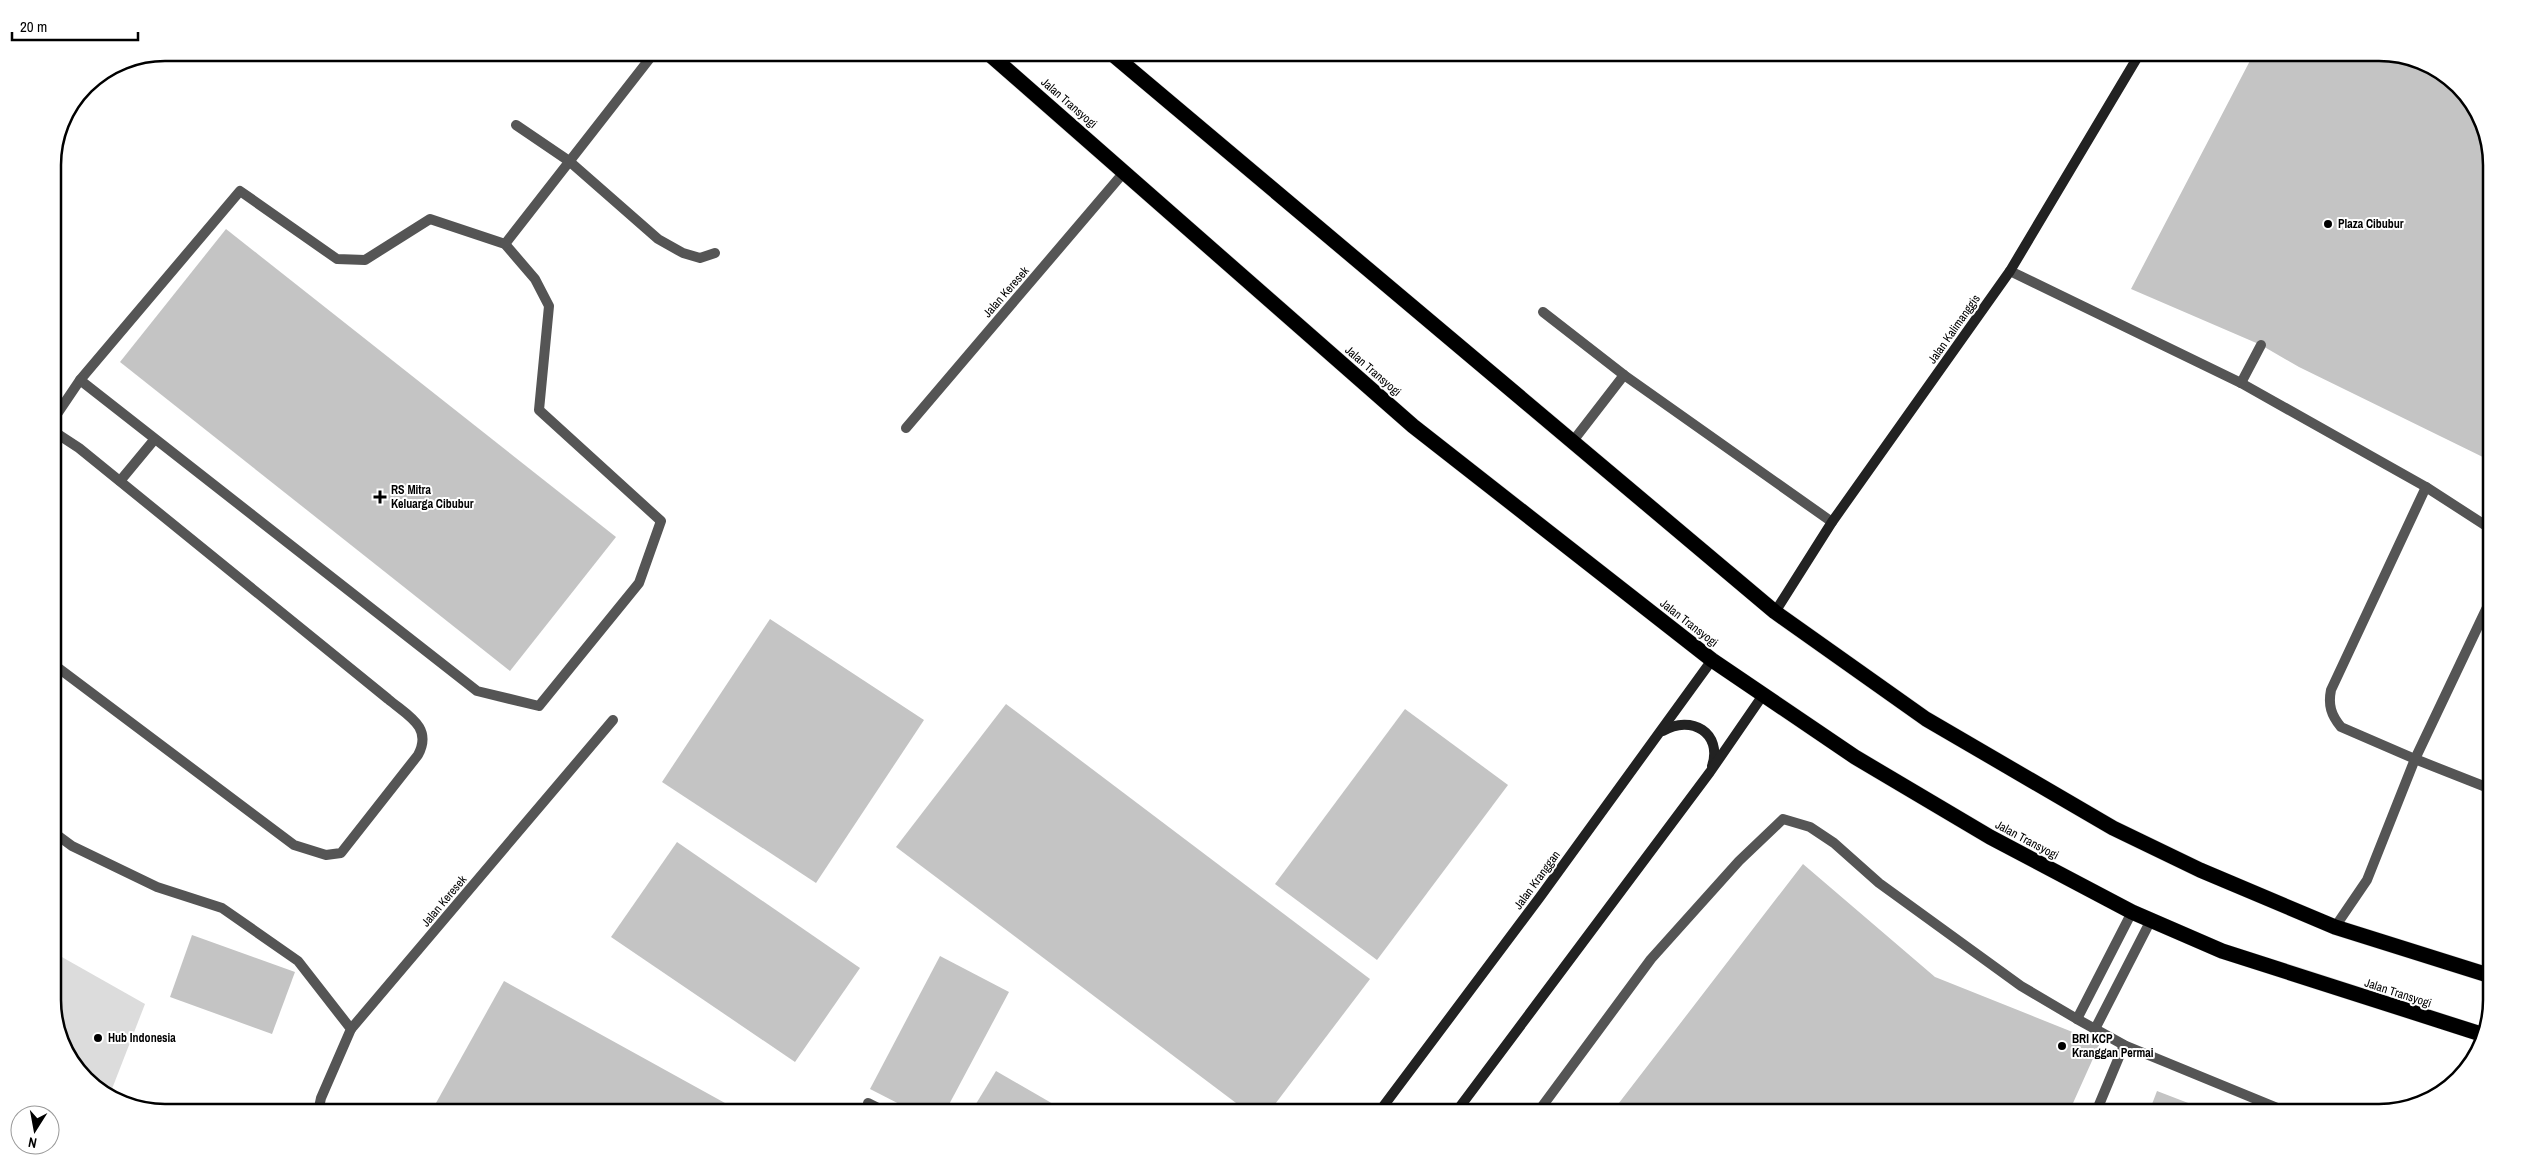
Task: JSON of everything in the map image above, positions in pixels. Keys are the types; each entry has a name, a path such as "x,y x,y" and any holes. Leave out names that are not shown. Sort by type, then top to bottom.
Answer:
{"highway":[{"name":"Jalan Transyogi","path":"998,61 1413,426 1712,660 1855,757 1981,832 2132,912 2222,951 2477,1033"},
{"path":"1122,61 1775,612 1926,719 2113,828 2200,870 2335,927 2483,973"}],"main road":[{"name":"Jalan Kalimanggis","path":"1775,612 1832,522 2010,271 2135,61"},
{"name":"Jalan Kranggan","path":"1385,1104 1712,660"},
{"path":"1462,1104 1710,772 1763,694"},
{"path":"1660,733 1674,725 1689,724 1703,730 1712,742 1715,757 1710,772"}],"street":[{"path":"505,244 647,61"},
{"path":"516,125 569,161 658,238 683,254 700,258 715,253"},
{"name":"Jalan Keresek","path":"906,428 1125,171"},
{"path":"61,408 80,380 240,192 337,259 365,260 430,219 505,244 535,279 549,306 539,410 661,521 638,583 538,706 477,691 154,440 80,380"},
{"path":"2010,271 2241,383 2426,487 2483,524"},
{"path":"1543,312 1624,375 1832,522"},
{"path":"2241,383 2261,345"},
{"path":"1573,441 1624,375"},
{"path":"61,436 120,481 411,718 423,733 424,745 341,854 326,856 294,845 61,670"},
{"path":"120,481 154,440"},
{"path":"2426,487 2331,690 2328,705 2335,720 2341,726 2415,759 2483,785"},
{"path":"2335,927 2367,880 2415,759 2483,616"},
{"name":"Jalan Keresek","path":"320,1104 351,1029 613,720"},
{"path":"1544,1104 1651,960 1739,861 1783,819 1810,827 1834,844 1879,883 2020,986 2124,1045 2268,1104"},
{"path":"61,838 72,846 157,887 222,908 298,961 351,1029"},
{"path":"2077,1019 2132,912"},
{"path":"2095,1029 2151,920"},
{"path":"2099,1104 2124,1045"}],"shaded area":[{"name":"Hub Indonesia","path":"61,957 145,1004 112,1089 83,1063 69,1039 61,1006"}],"building":[{"name":"Plaza Cibubur","path":"2250,61 2392,62 2418,69 2431,75 2452,92 2469,113 2481,145 2483,159 2483,457 2299,367 2261,345 2131,289"},
{"path":"226,229 616,537 510,671 120,362"},
{"path":"770,619 924,720 816,883 662,782"},
{"path":"1006,704 1370,979 1275,1104 1237,1104 896,847"},
{"path":"1405,709 1508,785 1377,960 1275,884"},
{"path":"677,842 860,968 795,1062 611,937"},
{"path":"1803,864 1935,977 2100,1043 2073,1104 1618,1104"},
{"path":"192,935 295,972 272,1034 170,997"},
{"path":"940,956 1009,992 949,1104 899,1104 870,1089"},
{"path":"504,981 725,1103 724,1104 435,1104"},
{"path":"996,1071 1053,1104 976,1104"},
{"path":"2157,1091 2191,1104 2152,1104"}],"place":[{"name":"Plaza Cibubur","path":"2328,224"},
{"name":"RS Mitra Keluarga Cibubur","path":"380,497"},
{"name":"Hub Indonesia","path":"98,1038"},
{"name":"BRI KCP Kranggan Permai","path":"2062,1046"}]}
